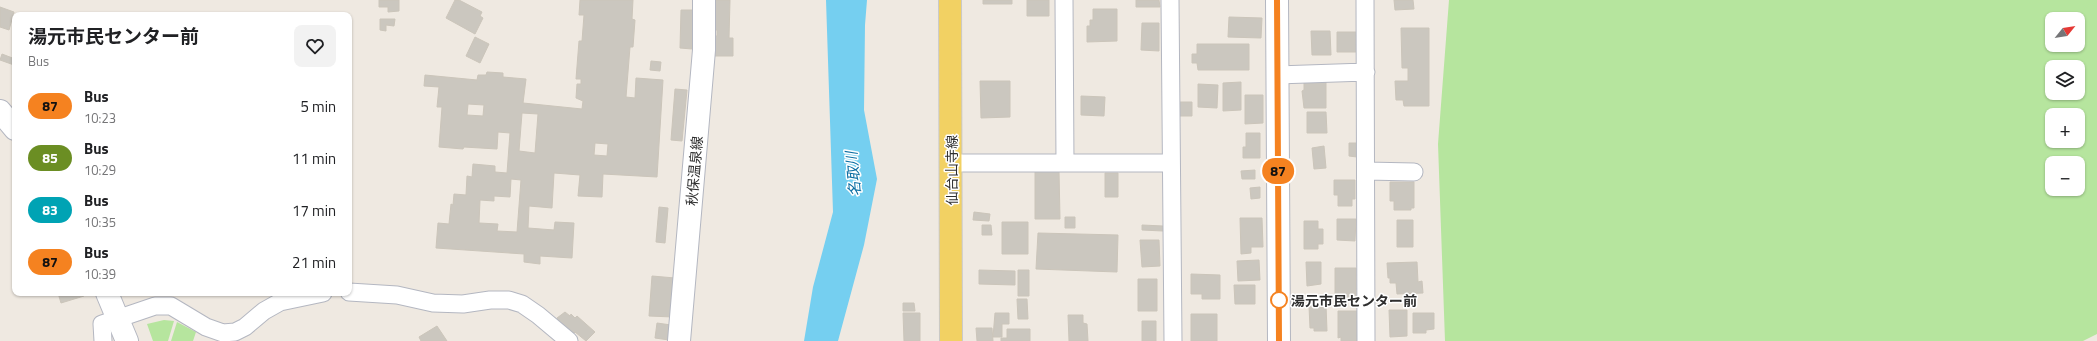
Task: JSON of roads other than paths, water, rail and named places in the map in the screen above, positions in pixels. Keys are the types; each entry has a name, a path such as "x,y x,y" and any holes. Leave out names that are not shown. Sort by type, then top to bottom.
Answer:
{"main road":[{"name":"秋保温泉線","path":"679,341 704,50 704,0"},
{"name":"仙台山寺線","path":"950,0 951,341"},
{"path":"1277,0 1279,341"},
{"path":"0,111 12,125"},
{"path":"109,296 127,341"}],"street":[{"path":"1064,0 1065,163"},
{"path":"1170,0 1173,341"},
{"path":"1365,0 1366,341"},
{"path":"1277,75 1366,72"},
{"path":"951,163 1171,163"},
{"path":"1366,171 1414,172"},
{"path":"352,292 397,295 433,303 463,304 490,300 509,300 522,304 538,315 569,341"},
{"path":"103,341 102,324 155,306 171,306 206,327 223,333 235,332 280,302 308,296"}],"water":[{"name":"名取川","path":"826,0 867,0 865,25 864,110 877,179 864,245 838,341 804,341 813,287 833,212"}],"place":[{"name":"湯元市民センター前","path":"1279,300"}]}
